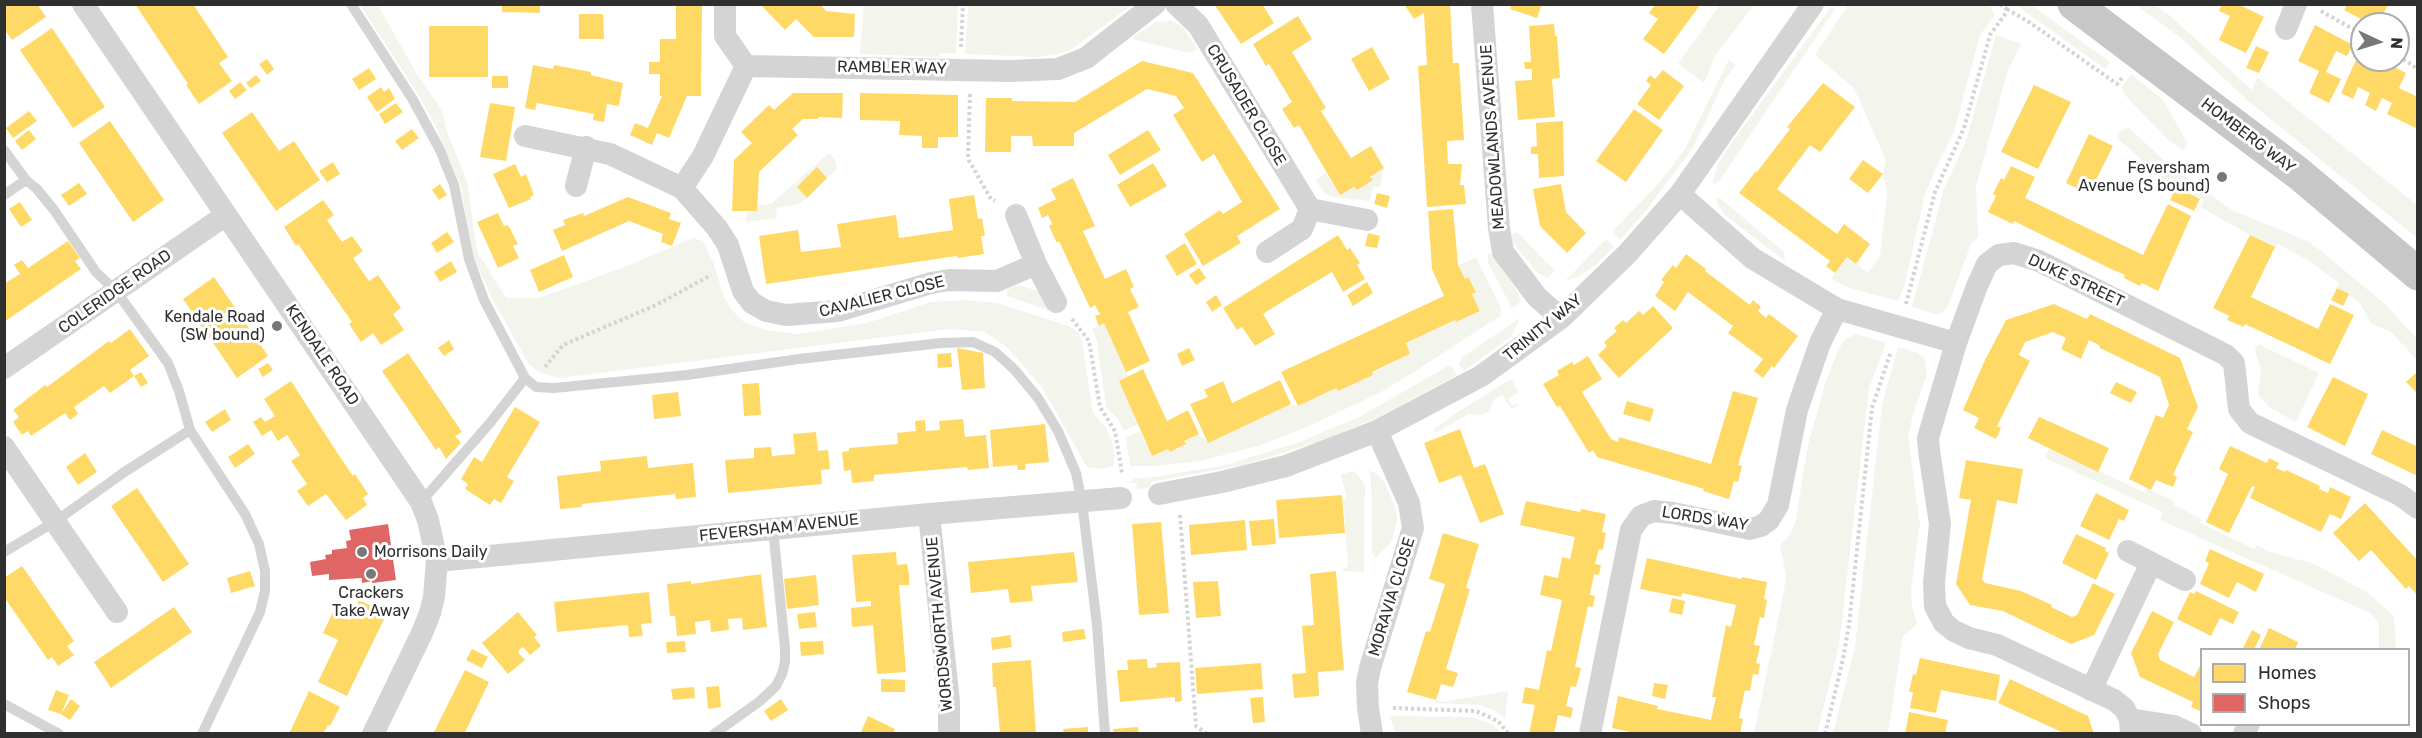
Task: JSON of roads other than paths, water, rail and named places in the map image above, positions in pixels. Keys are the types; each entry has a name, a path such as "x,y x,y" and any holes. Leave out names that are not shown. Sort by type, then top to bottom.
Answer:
{"main road":[{"name":"HOMBERG WAY","path":"2074,4 2298,173 2418,274"}],"street":[{"name":"KENDALE ROAD","path":"83,4 421,502 428,520 437,561 430,613 373,734"},
{"path":"682,188 703,156 746,66 725,36 725,4"},
{"name":"RAMBLER WAY","path":"746,66 1010,71 1058,69 1086,58 1155,4"},
{"name":"CRUSADER CLOSE","path":"1176,4 1198,26 1310,209"},
{"name":"MEADOWLANDS AVENUE","path":"1482,4 1498,228 1503,252 1537,297 1561,318"},
{"name":"TRINITY WAY","path":"1169,492 1286,466 1377,431 1481,376 1561,318 1628,254 1680,194 1813,4"},
{"path":"2286,29 2306,7"},
{"name":"CAVALIER CLOSE","path":"525,136 586,147 609,154 682,188 717,228 728,245 743,291 752,303 766,311 786,315 838,311 931,283 949,280 997,281 1036,264"},
{"path":"576,186 586,147"},
{"path":"1680,194 1752,258 1837,309 1956,344"},
{"path":"1267,252 1302,229 1310,209 1367,219"},
{"name":"COLERIDGE ROAD","path":"4,368 226,215"},
{"path":"1016,215 1036,264 1056,302"},
{"name":"DUKE STREET","path":"2130,726 2124,708 2114,700 1997,645 1969,638 1954,631 1944,623 1935,606 1934,583 1940,524 1929,438 1956,344 1987,264 1999,255 2014,253 2039,261 2226,354 2234,363 2239,409 2250,423 2400,495 2418,508"},
{"name":"LORDS WAY","path":"1590,734 1631,530 1641,516 1654,511 1750,528 1761,526 1769,520 1778,505 1797,410 1820,343 1837,309"},
{"name":"MORAVIA CLOSE","path":"1372,734 1367,683 1413,528 1409,502 1377,431"},
{"path":"4,447 117,612"},
{"name":"FEVERSHAM AVENUE","path":"437,561 1121,498"},
{"name":"WORDSWORTH AVENUE","path":"929,514 949,702 949,734"},
{"path":"2128,551 2185,580"},
{"path":"2091,690 2151,563"},
{"path":"2130,726 2174,726 2191,734"}],"lane":[{"path":"351,4 413,100 440,150 454,185 469,259 484,300 525,378 536,387 554,388 687,375 872,350 973,342 995,352 1014,369 1038,398 1058,432 1071,462 1082,502 1097,625 1105,734"},
{"path":"4,150 26,180 38,189 96,272 116,291 168,363 190,430 245,514 259,544 265,571 265,591 260,612 202,734"},
{"path":"4,195 26,180"},
{"path":"421,502 490,423 525,378"},
{"path":"4,552 56,522 190,430"},
{"path":"714,734 760,701 776,686 782,674 785,648 773,529"},
{"path":"4,704 59,734"}],"place":[{"name":"Feversham Avenue (S bound)","path":"2222,177"},
{"name":"Kendale Road (SW bound)","path":"277,326"},
{"name":"Morrisons Daily","path":"362,552"},
{"name":"Crackers Take Away","path":"371,574"}]}
